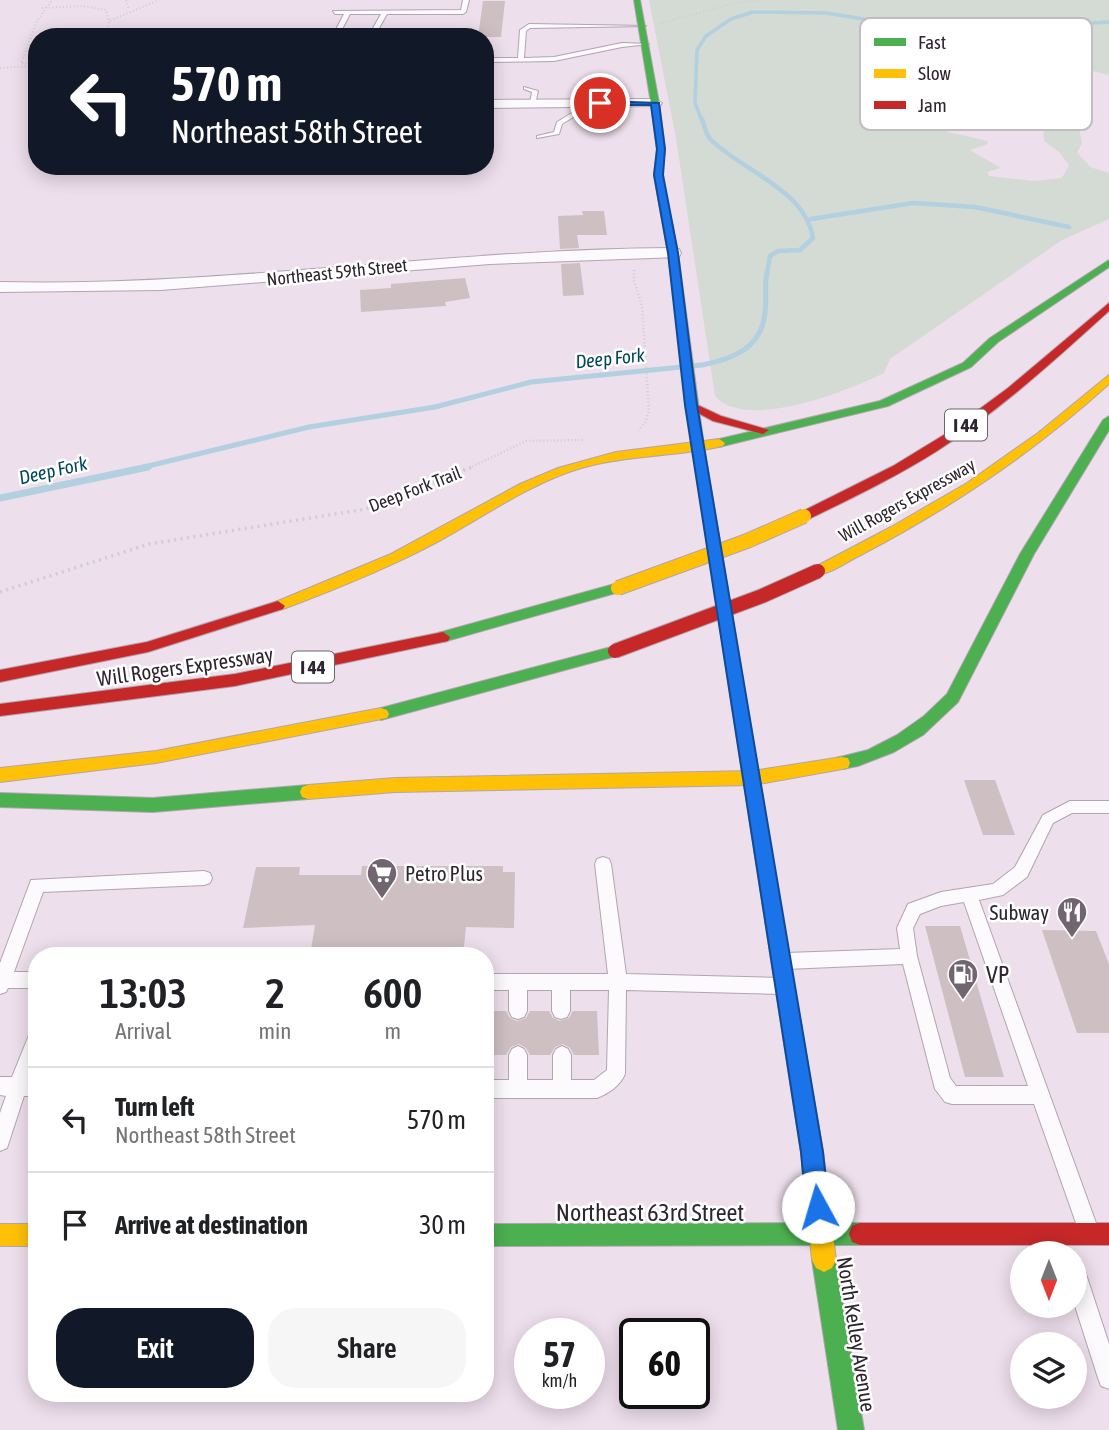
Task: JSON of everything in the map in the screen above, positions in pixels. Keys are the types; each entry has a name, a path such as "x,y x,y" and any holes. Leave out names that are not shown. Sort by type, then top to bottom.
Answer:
{"main road":[{"name":"North Kelley Avenue","path":"637,0 655,103 661,149 658,175 673,253 691,405 812,1152 820,1234 851,1430"},
{"path":"0,676 148,647 256,615 382,563 547,476 625,453 698,447 779,431 884,404 930,385 967,365 994,340 1109,263"},
{"name":"Will Rogers Expressway","path":"0,710 194,688 286,673 441,640 618,588 747,541 892,472 950,436 1048,361 1109,306"},
{"name":"Will Rogers Expressway","path":"0,775 156,757 323,727 453,698 615,650 761,596 818,571 930,514 976,486 1063,420 1109,378"},
{"path":"691,405 716,419 747,428 779,431"},
{"path":"0,800 153,804 395,785 753,778 855,761 885,750 936,718 953,698 1027,554 1109,420"},
{"name":"Northeast 63rd Street","path":"494,1235 820,1234 1010,1242"},
{"name":"Northeast 63rd Street","path":"1074,1241 1090,1234 1109,1234"},
{"path":"0,1235 28,1235"}],"street":[{"path":"494,104 655,103"},
{"name":"Northeast 59th Street","path":"0,287 97,289 200,286 502,257 673,253"}],"lane":[{"path":"335,12 463,12 466,0"},
{"path":"340,28 348,12"},
{"path":"376,28 385,12"},
{"path":"520,60 523,30 529,26 643,26"},
{"path":"494,60 554,60 622,44 646,44"},
{"path":"526,88 535,91 533,103"},
{"path":"539,137 556,134 559,123 578,112 581,103"},
{"path":"1041,1095 952,1095 942,1083 909,956 905,928 914,909 941,899 997,890 1021,872 1048,819 1070,807 1109,807"},
{"path":"494,1089 597,1089 616,1074 618,982 603,864"},
{"path":"28,980 1,982 37,885 204,878"},
{"path":"970,894 1090,1234"},
{"path":"782,961 909,956"},
{"path":"494,982 786,986"},
{"path":"518,982 518,1011"},
{"path":"561,982 561,1011"},
{"path":"518,1055 518,1089"},
{"path":"562,1055 562,1089"},
{"path":"0,1141 28,1060"},
{"path":"1087,1309 1109,1378"}],"path":[{"path":"35,28 41,8 52,0"},
{"path":"84,6 91,0"},
{"path":"125,0 129,10"},
{"path":"109,22 129,10 159,0"},
{"path":"643,26 735,3 760,0"},
{"path":"41,8 84,6 106,10 108,28"},
{"path":"28,50 20,63 28,64"},
{"path":"0,68 28,66"},
{"path":"638,431 645,423 649,411 641,337 643,311 633,285 632,274 640,253"},
{"name":"Deep Fork Trail","path":"0,592 149,544 366,509 412,494 526,441 549,438 592,441"}],"shaded area":[{"path":"649,0 1109,0 1109,75 1092,71 1092,18 860,18 860,130 945,130 987,141 988,144 970,150 1001,168 987,172 989,176 1034,181 1062,178 1069,165 1059,152 1044,141 1043,130 1079,130 1082,143 1077,152 1090,167 1109,173 1109,219 1062,240 890,359 884,373 824,397 773,409 750,410 730,406 715,396 676,138"}],"building":[{"path":"483,1 505,1 501,37 494,37 494,28 479,28"},
{"path":"582,211 604,211 607,235 577,235 579,248 560,249 558,216 583,215"},
{"path":"580,263 584,295 563,296 561,264"},
{"path":"465,278 470,298 445,302 446,306 361,312 360,290 391,288 391,284"},
{"path":"964,780 995,780 1015,835 983,835"},
{"name":"Petro Plus","path":"362,866 503,866 503,872 515,872 514,928 466,927 464,947 311,947 315,925 243,928 256,867 300,867 299,875 361,875"},
{"name":"VP","path":"925,926 960,926 1004,1077 965,1077"},
{"path":"1042,930 1096,931 1109,964 1109,1033 1077,1033"},
{"path":"494,1011 506,1011 510,1018 517,1021 526,1018 530,1011 549,1011 553,1018 560,1021 569,1018 573,1011 597,1011 599,1055 574,1055 570,1048 563,1044 555,1047 550,1055 530,1055 526,1048 519,1044 511,1047 506,1055 494,1055"}],"waterway":[{"name":"Deep Fork","path":"702,121 695,103 697,50 706,36 731,19 753,12 826,13 860,18"},
{"name":"Deep Fork","path":"1092,23 1109,22"},
{"name":"Deep Fork","path":"702,119 710,139 785,194 798,206 808,221 813,238 800,250 778,251 770,256 767,274"},
{"path":"811,219 913,203 975,207 1069,227"},
{"name":"Deep Fork","path":"140,468 309,427 435,407 531,382 702,365 725,359 744,350 758,335 765,312 767,272"},
{"name":"Deep Fork","path":"0,498 148,467"}],"traffic: fast":[{"path":"637,0 655,103 661,149 658,175 673,253 698,447"},
{"path":"719,443 884,404 967,365 994,340 1109,263"},
{"path":"842,763 874,754 903,740 930,721 953,698 1027,554 1109,420"},
{"path":"443,637 618,588"},
{"path":"381,714 615,651"},
{"path":"0,800 153,805 308,792"},
{"path":"494,1235 860,1234"},
{"path":"824,1260 851,1430"}],"traffic: slow":[{"path":"818,571 896,530 971,485 1042,435 1109,378"},
{"path":"278,606 396,557 525,487 562,470 616,456 719,443"},
{"path":"618,588 747,541 804,516"},
{"path":"0,775 156,757 381,714"},
{"path":"308,792 395,785 753,778 842,763"},
{"path":"774,920 812,1152 824,1260"},
{"path":"0,1235 28,1235"}],"traffic: jam":[{"path":"804,516 934,448 1012,390 1109,306"},
{"path":"691,405 717,419 763,430"},
{"path":"698,447 774,920"},
{"path":"615,651 762,596 818,571"},
{"path":"0,676 148,647 278,606"},
{"path":"0,710 235,680 443,637"},
{"path":"860,1234 1109,1234"}],"place":[{"name":"Petro Plus","path":"382,900"},
{"name":"Subway","path":"1072,939"},
{"name":"VP","path":"963,1001"}],"route":[{"path":"600,103 655,103 661,149 658,175 673,253 691,405 789,1006 818,1207"}]}
